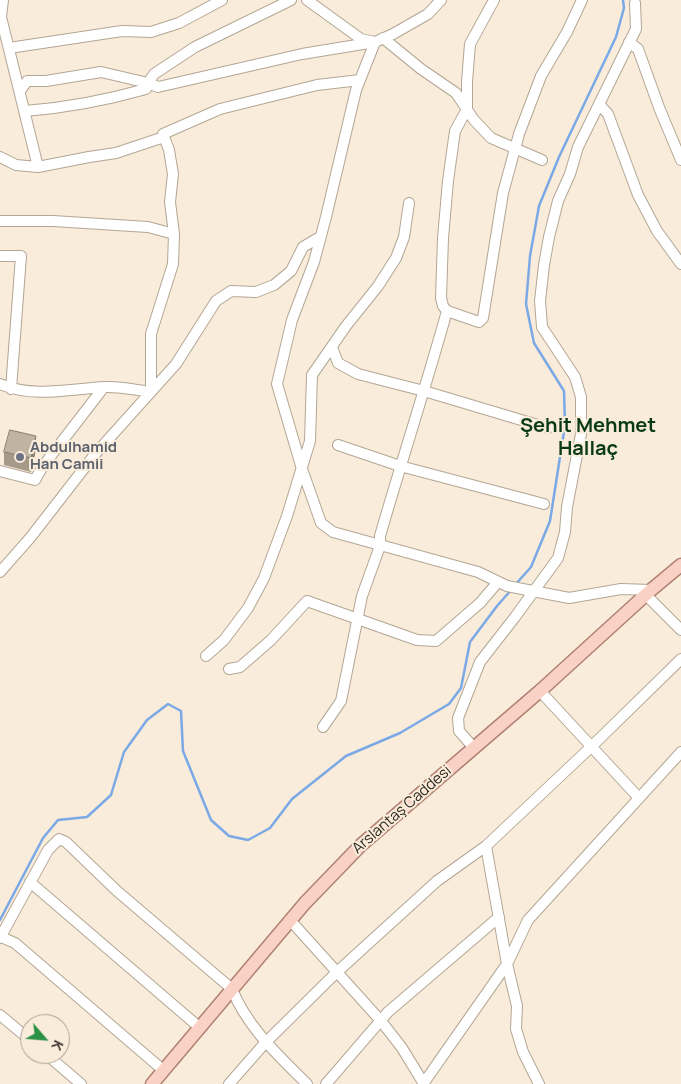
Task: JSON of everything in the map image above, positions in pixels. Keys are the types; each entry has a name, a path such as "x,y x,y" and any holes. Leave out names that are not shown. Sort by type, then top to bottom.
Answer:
{"main road":[{"name":"Arslantaş Caddesi","path":"152,1084 290,920 319,887 361,845 540,691 648,592 681,565"}],"street":[{"path":"3,0 1,17 38,167"},
{"path":"9,48 122,31 151,32 179,23 222,0"},
{"path":"25,111 120,96 146,89 154,74 195,47 291,0"},
{"path":"307,0 361,39 379,40 456,93 468,108 474,120 491,138 542,160"},
{"path":"20,92 27,81 46,81 101,72 158,87 302,54 379,40 428,14 441,0"},
{"path":"494,0 470,44 467,82 468,108 455,130 443,238 443,306 447,311 479,322 483,318 503,193 515,147 541,76 567,32 582,0"},
{"path":"474,748 459,731 458,718 480,662 516,617 531,590 558,558 565,532 567,507 581,434 581,397 574,377 542,327 540,301 544,265 558,202 570,174 578,147 636,29 635,3"},
{"path":"379,40 360,80 314,262 292,320 277,384 302,469 321,523 333,532 478,572 503,584 568,598 621,589 648,592 681,630"},
{"path":"630,42 638,49 660,110 681,160"},
{"path":"151,392 151,334 173,264 174,234 170,202 173,174 169,150 163,134 220,109 318,85 360,80"},
{"path":"599,104 608,114 638,195 657,231 681,264"},
{"path":"0,157 16,165 38,167 89,156 116,153 164,137"},
{"path":"206,656 224,640 248,608 264,578 287,516 310,441 312,375 378,286 396,258 404,237 409,203"},
{"path":"0,221 53,221 140,226 174,234"},
{"path":"0,572 30,538 96,453 176,364 216,301 231,292 256,292 274,285 291,271 304,247 320,237"},
{"path":"0,256 22,256 11,389"},
{"path":"324,727 340,701 362,596 380,546 380,536 447,311"},
{"path":"332,347 338,363 358,374 424,391 548,428"},
{"path":"0,384 11,389 39,392 104,387 151,392"},
{"path":"0,472 35,480 43,466 104,387"},
{"path":"338,445 400,466 544,504"},
{"path":"229,669 240,667 271,640 307,601 418,640 436,641 503,584"},
{"path":"229,1084 266,1043 338,972 437,881 486,846 681,659"},
{"path":"540,691 639,798"},
{"path":"290,920 381,1021 402,1048 423,1083 507,964 528,920 681,752"},
{"path":"163,1070 15,943 0,938 48,850 59,838 66,842 117,891 232,989 238,1006 266,1043 307,1084"},
{"path":"486,846 507,964 517,1006 516,1029 523,1052 539,1084"},
{"path":"30,882 199,1027"},
{"path":"326,1084 388,1012 499,917"},
{"path":"0,1015 20,1032"},
{"path":"58,1064 81,1084"}],"building":[{"path":"10,430 36,436 31,458 4,452"}],"waterway":[{"path":"515,585 531,567 550,521 565,425 564,391 534,343 526,304 530,256 539,206 559,157 616,37 624,8 623,0"},
{"path":"0,920 43,838 58,820 87,817 111,795 124,752 147,720 168,704 181,711 183,751 211,820 229,836 248,840 270,828 292,799 346,756 400,733 449,704 461,688 470,642 512,589"}],"place":[{"name":"Abdulhamid Han Camii","path":"20,457"}],"district":[{"name":"Şehit Mehmet Hallaç","path":"588,438"}]}
